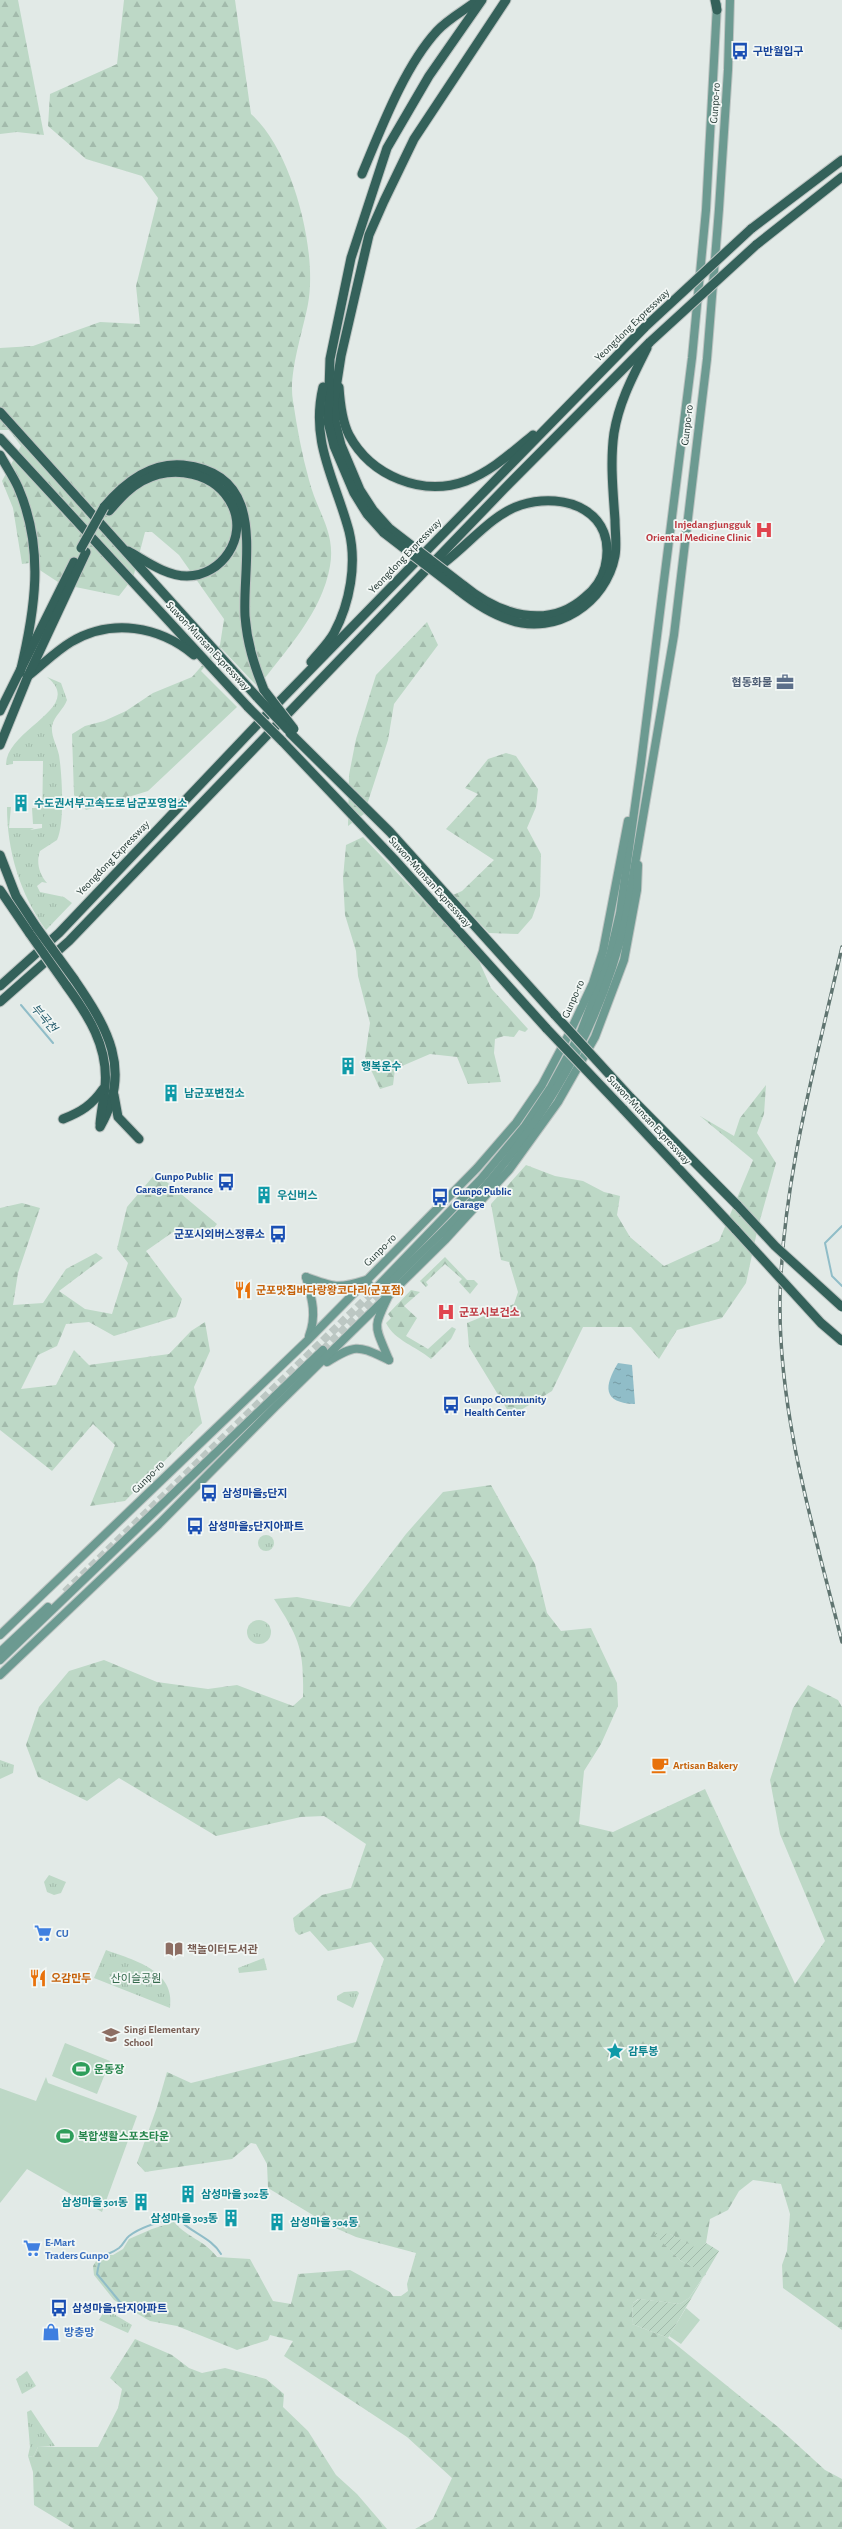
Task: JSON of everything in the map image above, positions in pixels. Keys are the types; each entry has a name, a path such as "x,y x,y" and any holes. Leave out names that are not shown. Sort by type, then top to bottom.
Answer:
{"highway":[{"path":"362,174 399,89 422,53 437,31 478,0"},
{"path":"272,709 333,635 344,612 351,580 352,555 349,531 326,465 318,425 320,400 351,258 387,148 430,76 482,0"},
{"path":"387,531 360,490 341,445 335,421 334,401 341,356 369,235 414,139 506,0"},
{"path":"716,0 717,10"},
{"name":"Yeongdong Expressway","path":"0,986 59,933 272,709 645,327 752,229 842,160"},
{"path":"0,1002 69,942 411,585 650,342 756,244 842,176"},
{"path":"460,587 474,602 510,621 535,624 559,620 580,610 594,598 604,584 615,556 612,457 619,410 650,342"},
{"path":"341,356 339,389 343,418 349,435 370,462 384,472 408,483 447,486 472,478 490,470 561,414"},
{"path":"330,358 328,422 334,446 354,493 367,514 387,531 460,587 478,598 512,613 534,617 556,613 577,605 599,582 605,569 608,553 604,534 595,518 581,506 564,500 544,499 519,505 502,514 447,562 411,585"},
{"name":"Suwon-Munsan Expressway","path":"0,412 257,697 292,731 313,756 390,832 630,1097 738,1206 775,1246 842,1306"},
{"name":"Suwon-Munsan Expressway","path":"0,438 248,707 394,859 547,1029 816,1317 842,1341"},
{"path":"0,455 18,488 34,548 36,591 24,675"},
{"path":"0,745 24,675 84,550 116,492 140,475 170,464 189,466 216,475 229,486 239,502 245,518 248,558 244,602 247,637 264,690 292,731"},
{"path":"106,509 130,488 143,480 174,472 203,477 224,491 233,505 238,526 234,541 226,556 216,566 200,575 172,573 120,546"},
{"path":"0,711 24,675 70,642 89,633 123,627 152,631 179,643 220,676"},
{"path":"0,855 16,896 33,931 66,985 88,1016 100,1044 105,1086 100,1127 108,1113 114,1094 116,1067 109,1038 97,1012 74,978 33,931 0,890"},
{"path":"63,1119 83,1111 95,1101 105,1086"},
{"path":"114,1094 118,1117 139,1139"}],"main road":[{"name":"Gunpo-ro","path":"384,1290 445,1240 509,1170 558,1102 595,1037 624,960 637,890 638,869 636,850 674,636 707,360 722,163 730,0"},
{"name":"Gunpo-ro","path":"0,1676 160,1524 276,1406 317,1367 481,1179 525,1126 551,1087 581,1032 610,955 620,913 636,795 692,358 706,210 717,10"},
{"name":"Gunpo-ro","path":"0,1635 309,1339 477,1168 516,1123 542,1085 577,1018 604,952 624,834 636,795"},
{"path":"309,1339 314,1322 315,1310 306,1277 328,1285 344,1287 366,1280 374,1292 384,1290 376,1323 376,1330 390,1360 361,1348 352,1348 317,1367"},
{"path":"0,1660 324,1350"},
{"path":"0,1652 65,1592"}],"green space":[{"path":"0,0 18,0 44,135 17,132 0,134"},
{"path":"124,0 235,0 251,114 266,130 279,151 299,202 305,230 309,257 310,282 308,304 294,366 292,390 296,421 304,461 312,491 328,532 331,554 326,583 311,615 291,645 258,687 221,648 201,671 237,707 148,791 86,810 74,795 72,734 85,726 104,721 126,711 153,693 192,677 220,645 224,619 179,555 152,532 145,532 133,578 119,596 61,584 29,563 22,564 13,508 2,481 21,446 9,430 0,430 0,348 33,346 100,322 140,324 136,286 158,198 142,176 86,159 48,126 50,94 117,64"},
{"path":"427,622 438,645 394,704 388,740 364,814 348,826 349,775 356,739 376,675"},
{"path":"47,677 61,683 67,700 52,726 52,734 58,751 60,763 62,811 60,833 57,840 40,851 38,859 42,876 47,883 42,882 37,886 40,892 64,897 72,903 46,930 29,902 17,872 9,840 7,807 11,807 9,828 34,828 30,830 42,828 43,761 13,761 13,764 6,765 9,752 18,740 51,709 57,699 56,688"},
{"path":"506,753 516,756 538,789 536,807 527,828 541,854 540,896 532,918 518,934 489,933 469,912 450,928 479,961 491,988 528,1029 525,1032 519,1030 514,1037 504,1036 495,1039 494,1053 501,1082 468,1084 457,1057 430,1054 395,1069 393,1085 380,1089 365,1057 370,1023 358,976 356,951 345,915 343,878 346,845 363,837 449,927 468,911 453,895 462,891 494,860 446,829 478,794 465,788 488,759"},
{"path":"32,808 43,808 43,824 33,824"},
{"path":"766,1085 764,1114 757,1133 776,1163 758,1227 746,1283 722,1318 677,1330 659,1359 631,1327 583,1327 552,1391 511,1416 469,1347 467,1323 514,1304 518,1292 509,1262 501,1260 491,1204 526,1165 555,1176 583,1181 604,1192 620,1196 617,1215 630,1237 664,1266 719,1241 753,1160 700,1116 734,1136 740,1118"},
{"path":"156,1173 217,1224 206,1238 173,1232 146,1251 182,1299 176,1317 114,1336 89,1322 66,1324 57,1346 38,1355 21,1389 56,1385 74,1350 89,1365 169,1354 191,1331 205,1322 210,1351 194,1387 202,1423 125,1501 90,1506 115,1445 93,1424 52,1471 0,1430 0,1208 22,1203 40,1208 18,1273 13,1305 43,1303 66,1269 96,1253 103,1258 59,1291 85,1309 112,1314 128,1263 117,1249 127,1207"},
{"path":"445,1257 467,1280 474,1280 478,1284 470,1294 459,1282 462,1279 445,1264 426,1282 428,1285 426,1287 420,1281"},
{"path":"411,1290 420,1292 404,1306 417,1318 406,1336 428,1349 452,1327 456,1329 451,1339 431,1359 400,1339 386,1323 391,1318 388,1314"},
{"path":"491,1485 535,1564 547,1613 561,1631 591,1628 617,1683 618,1706 601,1744 584,1771 579,1824 613,1832 705,1789 795,1984 825,1941 780,1834 770,1780 793,1708 808,1685 838,1700 842,1707 842,2330 783,2288 782,2265 787,2251 790,2214 781,2184 753,2180 739,2191 728,2210 710,2219 706,2243 698,2250 670,2234 655,2234 681,2261 706,2273 689,2298 680,2304 638,2299 633,2303 632,2324 668,2338 778,2427 825,2470 842,2479 842,2529 415,2529 433,2519 452,2478 407,2437 284,2356 293,2341 270,2335 268,2340 237,2350 177,2326 150,2321 114,2300 94,2275 93,2266 100,2255 113,2255 123,2249 129,2239 152,2229 174,2222 185,2232 206,2246 217,2257 250,2259 273,2301 291,2304 298,2274 350,2270 390,2292 393,2296 401,2296 408,2291 407,2284 416,2253 356,2237 331,2226 268,2188 267,2164 256,2144 251,2143 232,2159 145,2172 137,2163 157,2107 167,2072 191,2083 356,2042 384,1959 371,1942 328,1951 310,1931 299,1935 295,1931 293,1918 322,1895 351,1888 366,1844 324,1816 301,1817 216,1836 119,1778 87,1801 38,1777 26,1745 39,1707 69,1671 104,1660 157,1682 208,1689 237,1685 293,1706 303,1697 303,1667 299,1645 295,1635 274,1599 297,1597 350,1607 406,1534 443,1492"},
{"path":"263,1535 269,1535 274,1540 272,1549 269,1551 263,1551 258,1546 258,1540"},
{"path":"259,1620 268,1623 271,1632 268,1641 259,1644 250,1641 247,1632 250,1623"},
{"path":"0,1760 14,1765 13,1773 0,1779"},
{"path":"49,1875 66,1882 61,1893 54,1895 47,1892 44,1882"},
{"name":"산이슬공원","path":"106,1950 140,1963 150,1968 160,1976 166,1984 170,1995 170,2008 94,1978"},
{"path":"264,1958 267,1970 239,1973 238,1968"},
{"path":"357,1991 359,1993 353,2008 337,2000 337,1996 344,1992"},
{"name":"운동장","path":"65,2043 110,2061 97,2094 52,2076"},
{"name":"복합생활스포츠타운","path":"46,2077 48,2083 137,2116 102,2212 27,2169 0,2203 0,2088 36,2101"},
{"path":"654,2234 670,2234 698,2249 706,2243 719,2251 706,2274 681,2261"},
{"path":"703,2278 668,2338 632,2324 633,2303 639,2299 680,2304 689,2298"},
{"path":"686,2308 700,2320 681,2344 669,2336"},
{"path":"107,2310 132,2325 128,2333 99,2320 103,2313 106,2314"},
{"path":"135,2339 172,2355 189,2368 202,2373 225,2368 266,2379 284,2394 283,2407 308,2431 336,2475 357,2494 387,2529 74,2529 34,2505 33,2472 28,2456 33,2457 38,2447 98,2447 118,2408 122,2389 110,2378"},
{"path":"27,2371 36,2386 22,2394 16,2379"},
{"path":"31,2410 55,2446 38,2447 33,2457 28,2456 30,2447 27,2412"}],"water":[{"path":"618,1363 632,1365 635,1404 624,1403 611,1397 609,1392 610,1379"}],"waterway":[{"name":"부곡천","path":"21,1005 53,1043"},
{"path":"842,1226 825,1243 832,1276 842,1286"},
{"path":"135,2313 120,2302 97,2274 98,2266 102,2258 119,2248 134,2232 159,2222 177,2218 217,2248 221,2254"}],"tunnel":[{"path":"65,1592 378,1287"},
{"path":"323,1350 383,1290"}],"railway":[{"path":"842,947 802,1121 794,1165 782,1253 780,1297 781,1341 791,1428 810,1514 842,1642"}],"place":[{"name":"구반월입구","path":"740,51"},
{"name":"Injedangjungguk Oriental Medicine Clinic","path":"764,530"},
{"name":"협동화물","path":"785,682"},
{"name":"수도권서부고속도로 남군포영업소","path":"21,803"},
{"name":"행복운수","path":"348,1066"},
{"name":"남군포변전소","path":"171,1093"},
{"name":"Gunpo Public Garage Enterance","path":"226,1182"},
{"name":"우신버스","path":"264,1195"},
{"name":"Gunpo Public Garage","path":"440,1197"},
{"name":"군포시외버스정류소","path":"278,1234"},
{"name":"군포맛집바다랑왕코다리(군포점)","path":"243,1290"},
{"name":"군포시보건소","path":"446,1312"},
{"name":"Gunpo Community Health Center","path":"451,1405"},
{"name":"삼성마을5단지","path":"209,1493"},
{"name":"삼성마을5단지아파트","path":"195,1526"},
{"name":"Artisan Bakery","path":"660,1765"},
{"name":"CU","path":"43,1933"},
{"name":"책놀이터도서관","path":"174,1949"},
{"name":"오감만두","path":"38,1978"},
{"name":"Singi Elementary School","path":"111,2035"},
{"name":"감투봉","path":"615,2051"},
{"name":"운동장","path":"81,2069"},
{"name":"복합생활스포츠타운","path":"65,2136"},
{"name":"삼성마을 302동","path":"188,2194"},
{"name":"삼성마을 301동","path":"141,2202"},
{"name":"삼성마을 303동","path":"231,2218"},
{"name":"삼성마을 304동","path":"277,2222"},
{"name":"E-Mart Traders Gunpo","path":"32,2248"},
{"name":"삼성마을1단지아파트","path":"59,2308"},
{"name":"방충망","path":"51,2332"}]}
